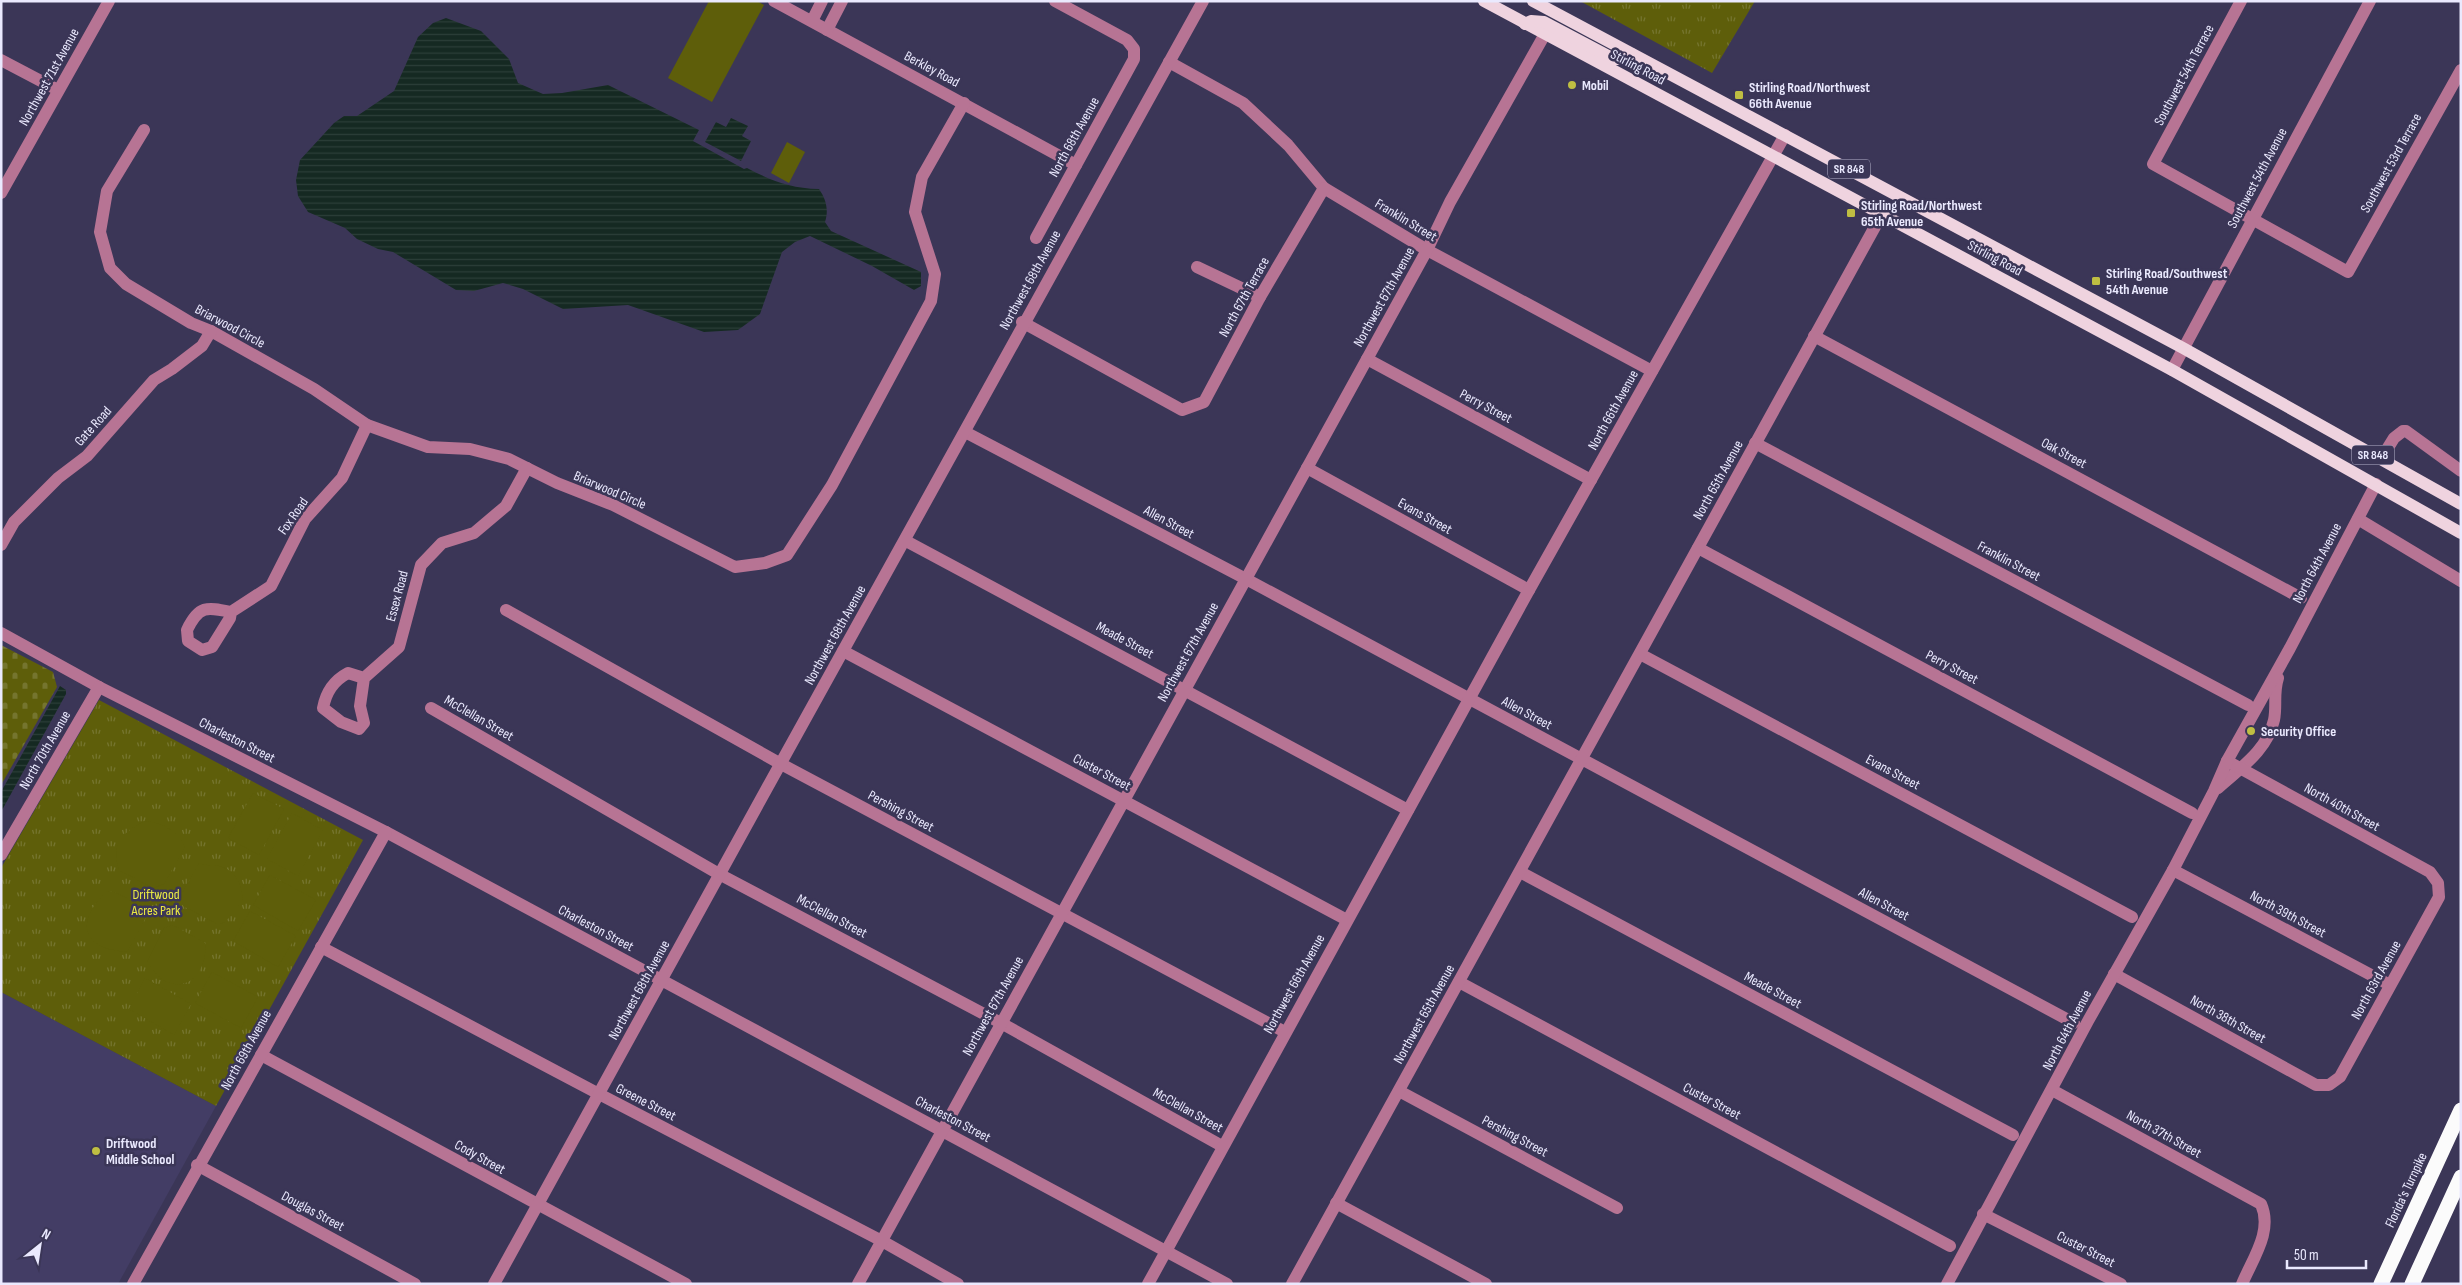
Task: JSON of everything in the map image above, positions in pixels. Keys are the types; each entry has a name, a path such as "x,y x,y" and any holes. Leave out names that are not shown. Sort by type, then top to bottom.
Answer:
{"highway":[{"name":"Florida's Turnpike","path":"2381,1284 2461,1110"},
{"path":"2412,1284 2461,1177"}],"main road":[{"name":"Stirling Road","path":"1484,1 2172,370 2461,533"},
{"name":"Stirling Road","path":"1533,1 2183,348 2461,504"},
{"path":"1526,24 1531,21 1544,22 1614,59 1624,59 1632,54"}],"street":[{"name":"Northwest 71st Avenue","path":"1,193 109,1"},
{"name":"Berkley Road","path":"774,1 1076,165"},
{"path":"812,21 822,1"},
{"path":"827,30 842,1"},
{"name":"North 68th Avenue","path":"1036,238 1134,59 1134,49 1127,40 1055,1"},
{"name":"Northwest 68th Avenue","path":"494,1284 719,874 906,540 1022,322 1203,1"},
{"name":"Southwest 54th Terrace","path":"2241,1 2153,164 2252,218"},
{"name":"Southwest 54th Avenue","path":"2172,370 2370,1"},
{"name":"Northwest 67th Avenue","path":"858,1284 1545,34"},
{"path":"1,60 58,90"},
{"name":"Franklin Street","path":"1169,62 1243,103 1288,145 1324,188 1427,250 1652,371"},
{"name":"Southwest 53rd Terrace","path":"2252,218 2348,272 2461,70"},
{"name":"Briarwood Circle","path":"144,130 108,191 100,232 110,268 126,284 191,323 211,331 314,389 367,425 428,447 470,449 510,459 557,484 613,505 735,566 765,563 788,555 832,485 931,301 935,274 915,212 922,178 964,103"},
{"name":"North 66th Avenue","path":"1469,700 1786,135"},
{"name":"North 67th Terrace","path":"1022,322 1182,410 1204,402 1260,297 1324,188"},
{"name":"North 65th Avenue","path":"1581,760 1882,214"},
{"path":"1196,267 1260,297"},
{"name":"Gate Road","path":"1,545 14,522 58,478 87,456 154,380 202,346 211,331"},
{"name":"Oak Street","path":"1814,336 2301,598"},
{"name":"Perry Street","path":"1367,359 1591,480"},
{"name":"Fox Road","path":"231,612 271,586 305,519 342,478 367,425"},
{"path":"2381,459 2394,438 2403,431 2410,433 2461,471"},
{"name":"Allen Street","path":"965,432 1246,579 2074,1023"},
{"name":"Franklin Street","path":"1755,443 2248,705"},
{"name":"Essex Road","path":"364,678 399,647 421,565 442,543 474,533 506,506 527,468"},
{"name":"Evans Street","path":"1307,468 1529,590"},
{"name":"North 64th Avenue","path":"1947,1284 1983,1214 2114,974 2173,870 2214,791 2226,761 2285,656 2376,484"},
{"path":"2358,518 2461,581"},
{"name":"Meade Street","path":"906,540 1408,810"},
{"name":"Perry Street","path":"1698,548 2192,813"},
{"name":"Pershing Street","path":"506,610 781,764 1285,1032"},
{"name":"Charleston Street","path":"1,632 99,686 386,832 1227,1284"},
{"name":"Custer Street","path":"843,651 1347,920"},
{"name":"Evans Street","path":"1640,654 2132,917"},
{"name":"North 64th Avenue","path":"2214,791 2252,759 2269,735 2274,719 2274,690 2285,656"},
{"name":"North 70th Avenue","path":"1,855 99,686"},
{"name":"Northwest 66th Avenue","path":"1148,1284 1222,1146 1469,700"},
{"name":"McClellan Street","path":"431,708 719,874 1001,1023 1222,1146"},
{"name":"Northwest 65th Avenue","path":"1292,1284 1581,760"},
{"name":"North 40th Street","path":"2226,761 2430,872 2438,883"},
{"name":"North 69th Avenue","path":"136,1282 197,1166 386,832"},
{"name":"North 39th Street","path":"2173,870 2390,985"},
{"name":"Meade Street","path":"1520,872 2013,1135"},
{"name":"North 63rd Avenue","path":"2329,1086 2340,1077 2439,897 2438,883"},
{"name":"Greene Street","path":"321,947 882,1241 958,1284"},
{"name":"North 38th Street","path":"2114,974 2316,1085 2329,1086"},
{"name":"Custer Street","path":"1459,982 1950,1246"},
{"name":"Cody Street","path":"261,1055 686,1284"},
{"name":"North 37th Street","path":"2052,1090 2261,1204 2267,1217 2265,1232 2242,1284"},
{"name":"Pershing Street","path":"1399,1091 1617,1208"},
{"name":"Douglas Street","path":"197,1166 415,1284"},
{"path":"1336,1203 1486,1284"},
{"name":"Custer Street","path":"1983,1214 2121,1284"}],"shaded area":[{"path":"446,18 481,31 509,59 518,83 543,94 562,93 608,85 699,130 693,141 744,169 747,168 765,177 790,185 819,189 826,205 825,222 831,231 921,272 921,286 914,290 872,266 810,236 795,242 782,252 760,314 738,330 704,332 628,305 563,309 523,289 503,283 474,291 456,290 393,252 378,249 357,239 345,228 308,212 298,196 296,180 300,160 334,123 344,116 357,116 394,91 418,37 433,23"},
{"path":"731,118 748,126 742,136 751,141 741,161 705,142 716,122 726,127"},
{"path":"60,686 66,690 66,694 1,812 1,792"},
{"name":"Driftwood Middle School","path":"1,992 216,1106 118,1284 1,1284"}],"green space":[{"path":"709,1 757,1 764,5 712,102 668,78"},
{"path":"1580,1 1755,1 1712,73"},
{"path":"787,142 805,152 789,183 771,173"},
{"path":"1,645 53,672 57,687 1,785"},
{"name":"Driftwood Acres Park","path":"99,700 363,840 216,1106 1,992 1,868"},
{"path":"253,793 284,809 259,855 228,838"},
{"path":"292,813 323,830 298,876 267,859"},
{"path":"145,821 169,828 178,836 185,847 164,884 153,888 119,870 116,853 117,846 125,834"},
{"path":"199,863 219,866 230,871 237,879 241,889 243,900 226,921 219,925 183,906 181,895"},
{"path":"270,875 316,900 298,931 253,905"},
{"path":"113,891 143,907 146,917 127,952 112,950 94,942 87,928 90,913 95,905 106,892"},
{"path":"250,911 296,936 278,967 233,941"},
{"path":"173,925 205,943 205,952 200,970 189,981 181,984 173,984 163,980 147,962 164,928"},
{"path":"212,972 258,997 241,1028 195,1003"},
{"path":"145,978 191,1004 174,1035 129,1009"}],"place":[{"name":"Mobil","path":"1572,85"},
{"name":"Stirling Road/Northwest 66th Avenue","path":"1739,95"},
{"name":"Stirling Road/Northwest 65th Avenue","path":"1851,213"},
{"name":"Stirling Road/Southwest 54th Avenue","path":"2096,281"},
{"name":"Security Office","path":"2251,731"},
{"name":"Driftwood Middle School","path":"96,1151"}]}
